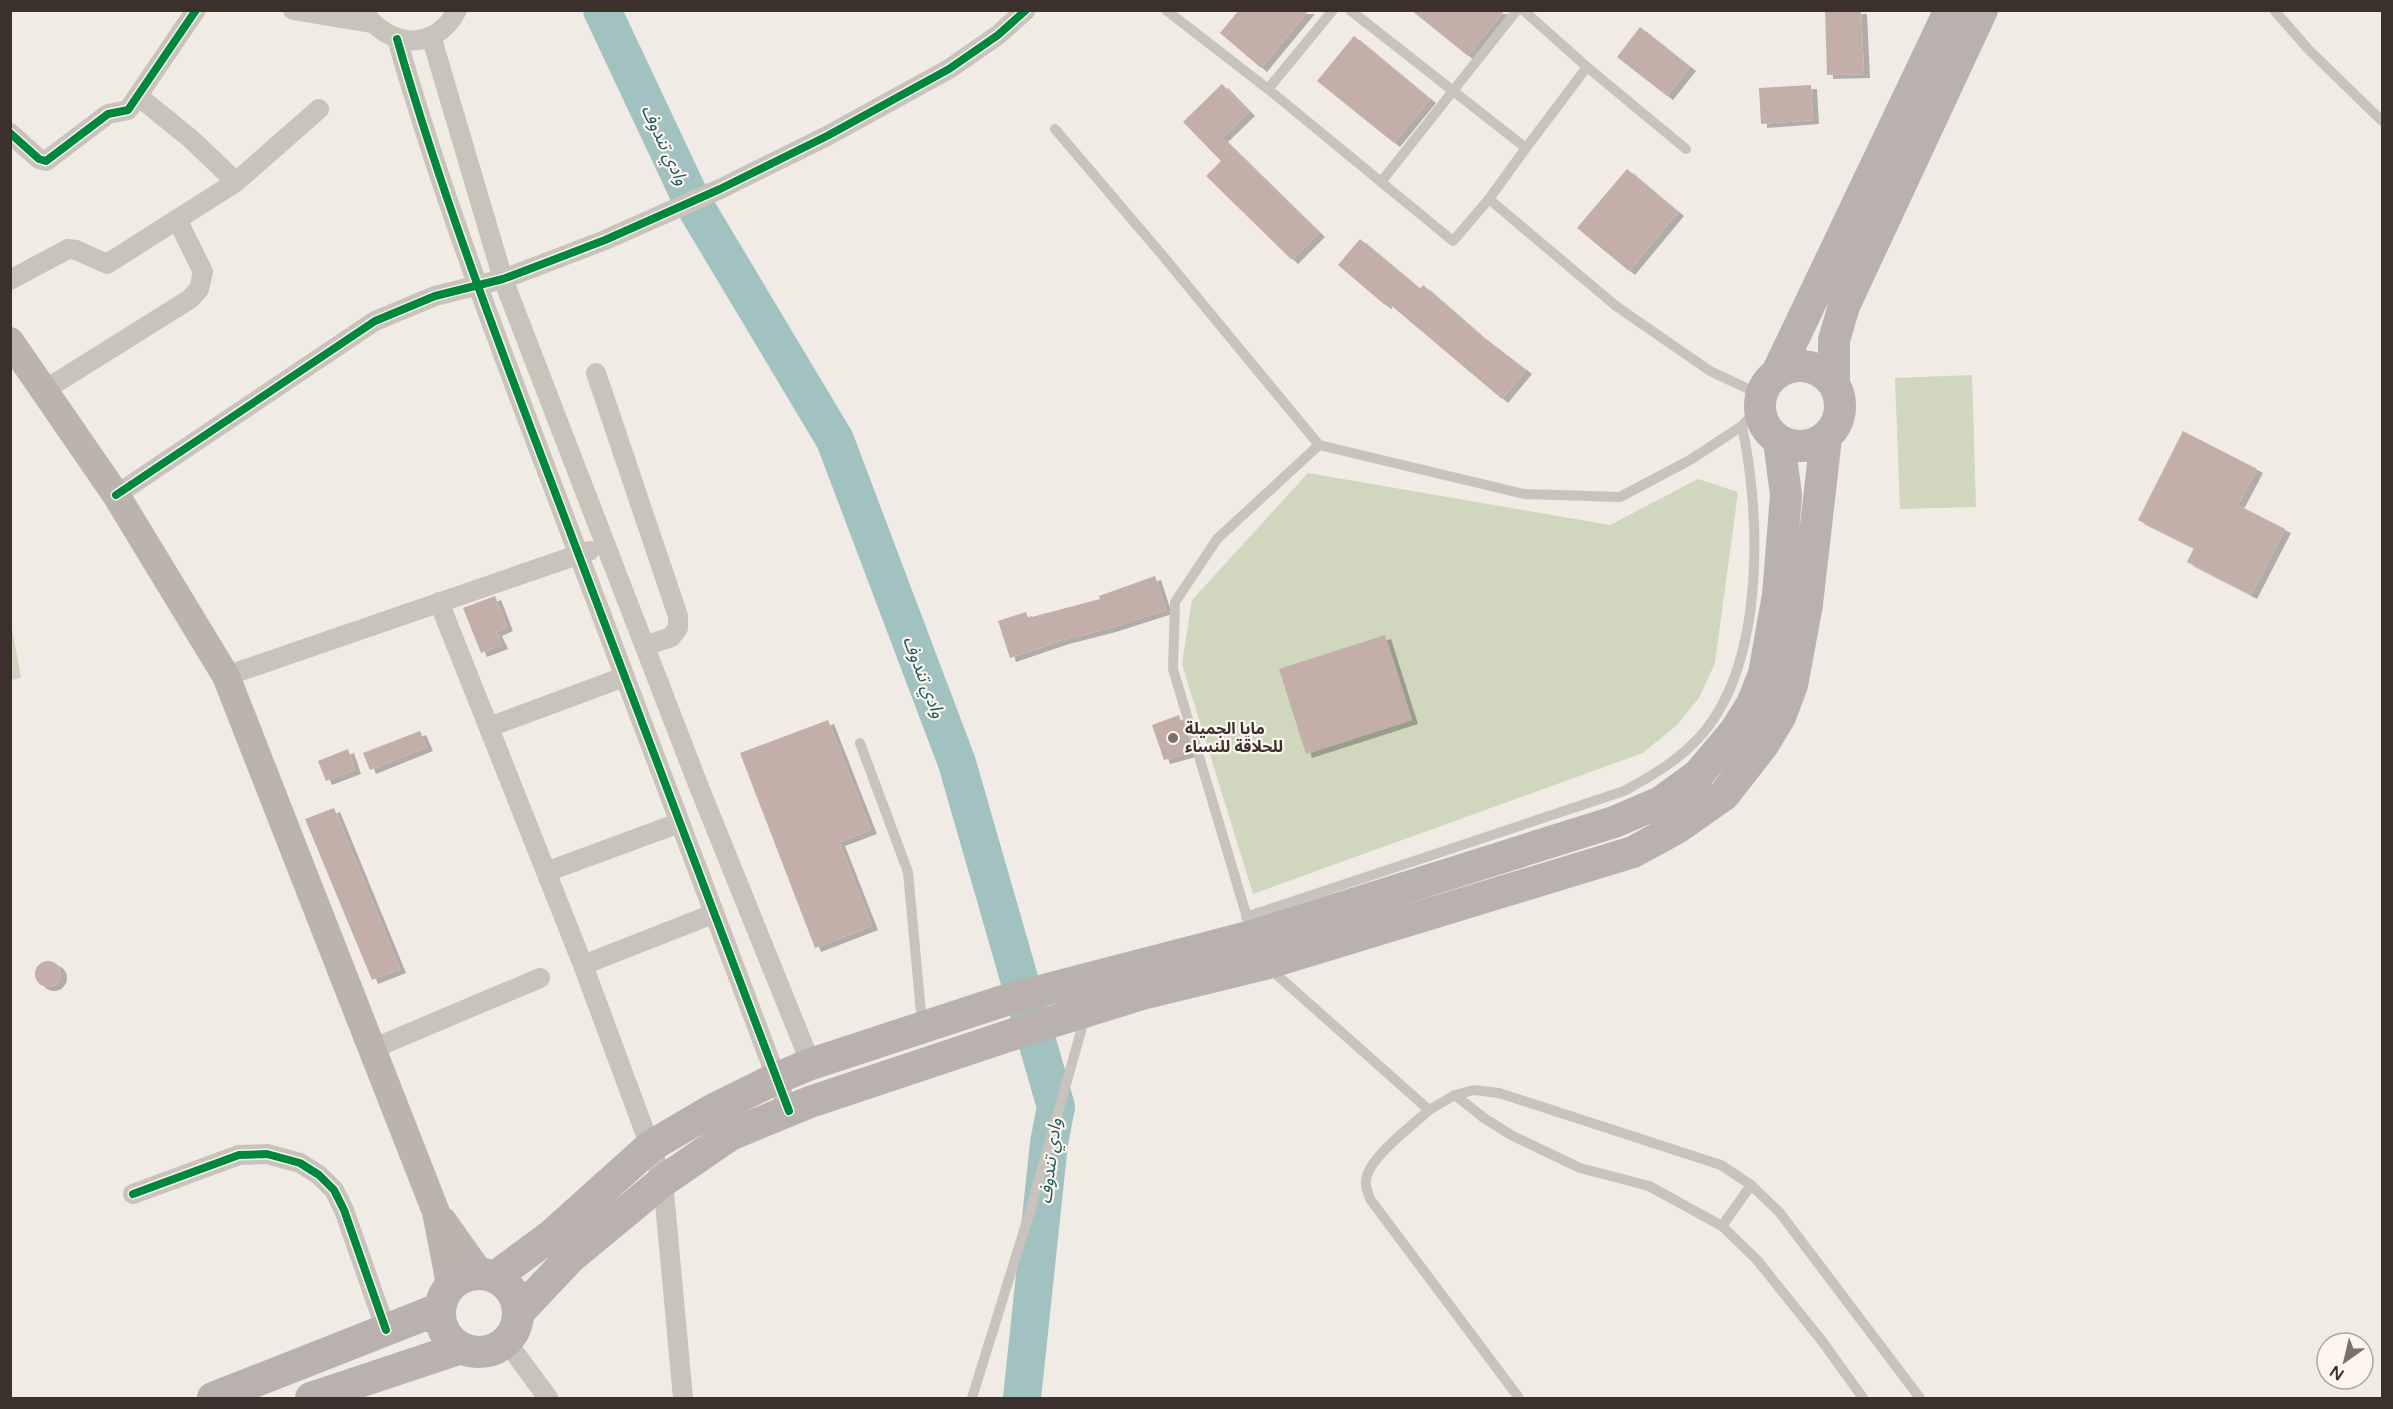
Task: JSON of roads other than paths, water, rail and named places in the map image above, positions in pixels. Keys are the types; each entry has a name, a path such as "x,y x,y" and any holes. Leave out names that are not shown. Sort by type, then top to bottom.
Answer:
{"main road":[{"path":"1950,10 1760,400 1762,420 1769,432 1779,441 1790,446 1802,447 1826,438 1834,429 1839,418 1841,406 1834,383 1834,340 1844,306 1982,10"},
{"path":"10,341 116,495 226,676 436,1212 445,1297 441,1325 448,1339 461,1348 477,1352 493,1350 506,1341 515,1329 518,1313 516,1298 507,1286 488,1275 436,1212"},
{"path":"1760,400 1788,367 1801,366 1819,371 1834,383"},
{"path":"213,1398 386,1330 445,1297 464,1276 488,1275 554,1234 651,1146 711,1110 811,1064 1006,1000 1256,943 1633,852 1677,828 1724,795 1763,744 1780,717 1792,685 1807,604 1826,438"},
{"path":"518,1313 570,1258 663,1181 730,1135 789,1111 981,1044 1142,994 1256,943 1614,822 1661,801 1698,776 1735,732 1752,705 1764,674 1779,595 1786,495 1779,441"},
{"path":"311,1398 461,1348"}],"street":[{"path":"10,133 39,159 46,161 108,114 128,110 196,10"},
{"path":"293,10 367,17 383,33 396,39 420,40 446,27 457,10"},
{"path":"116,495 375,321 435,296 503,279 627,230 720,189 827,136 949,69 998,35 1026,10"},
{"path":"431,36 503,279 645,646 811,1064"},
{"path":"396,39 477,286 789,1111"},
{"path":"138,96 191,139 236,182"},
{"path":"10,280 68,249 76,250 107,264 236,182 319,109"},
{"path":"43,391 190,299 199,289 203,272 177,219"},
{"path":"596,373 678,616 678,628 671,637 645,646"},
{"path":"226,676 579,555 605,544"},
{"path":"439,602 583,965 663,1181 683,1398"},
{"path":"489,727 624,677"},
{"path":"546,872 679,823"},
{"path":"583,965 713,914"},
{"path":"372,1049 540,978"},
{"path":"133,1194 239,1155 267,1154 300,1162 334,1190 344,1210 386,1330"},
{"path":"506,1341 548,1398"}],"lane":[{"path":"1166,10 1268,89 1453,242 1489,199 1587,67"},
{"path":"1268,89 1333,10"},
{"path":"1350,10 1526,148"},
{"path":"1381,182 1517,10"},
{"path":"1522,10 1686,148"},
{"path":"2274,10 2309,50 2382,121"},
{"path":"1055,129 1319,446 1524,494 1620,497 1689,460 1760,400"},
{"path":"1489,199 1616,306 1710,371 1760,400"},
{"path":"1256,943 1624,791 1664,770 1705,732 1730,689 1749,626 1756,534 1752,483 1760,400"},
{"path":"1319,446 1217,539 1175,602 1173,669 1256,943 1429,1110"},
{"path":"860,743 908,872 922,1028"},
{"path":"972,1398 1030,1208 1086,1011"},
{"path":"1519,1398 1370,1199 1365,1182 1371,1167 1382,1154 1429,1110 1455,1095 1474,1090 1499,1093 1721,1166 1751,1185 1780,1213 1920,1398"},
{"path":"1455,1095 1484,1118 1511,1135 1580,1168 1649,1186 1722,1226 1757,1260 1822,1341 1863,1398"},
{"path":"1722,1226 1751,1185"}],"waterway":[{"name":"وادي تندوف","path":"602,10 692,201 835,440 957,763 1056,1107 1049,1143 1022,1398"}],"place":[{"name":"مايا الجميلة للحلاقة للنساء","path":"1173,738"}]}
